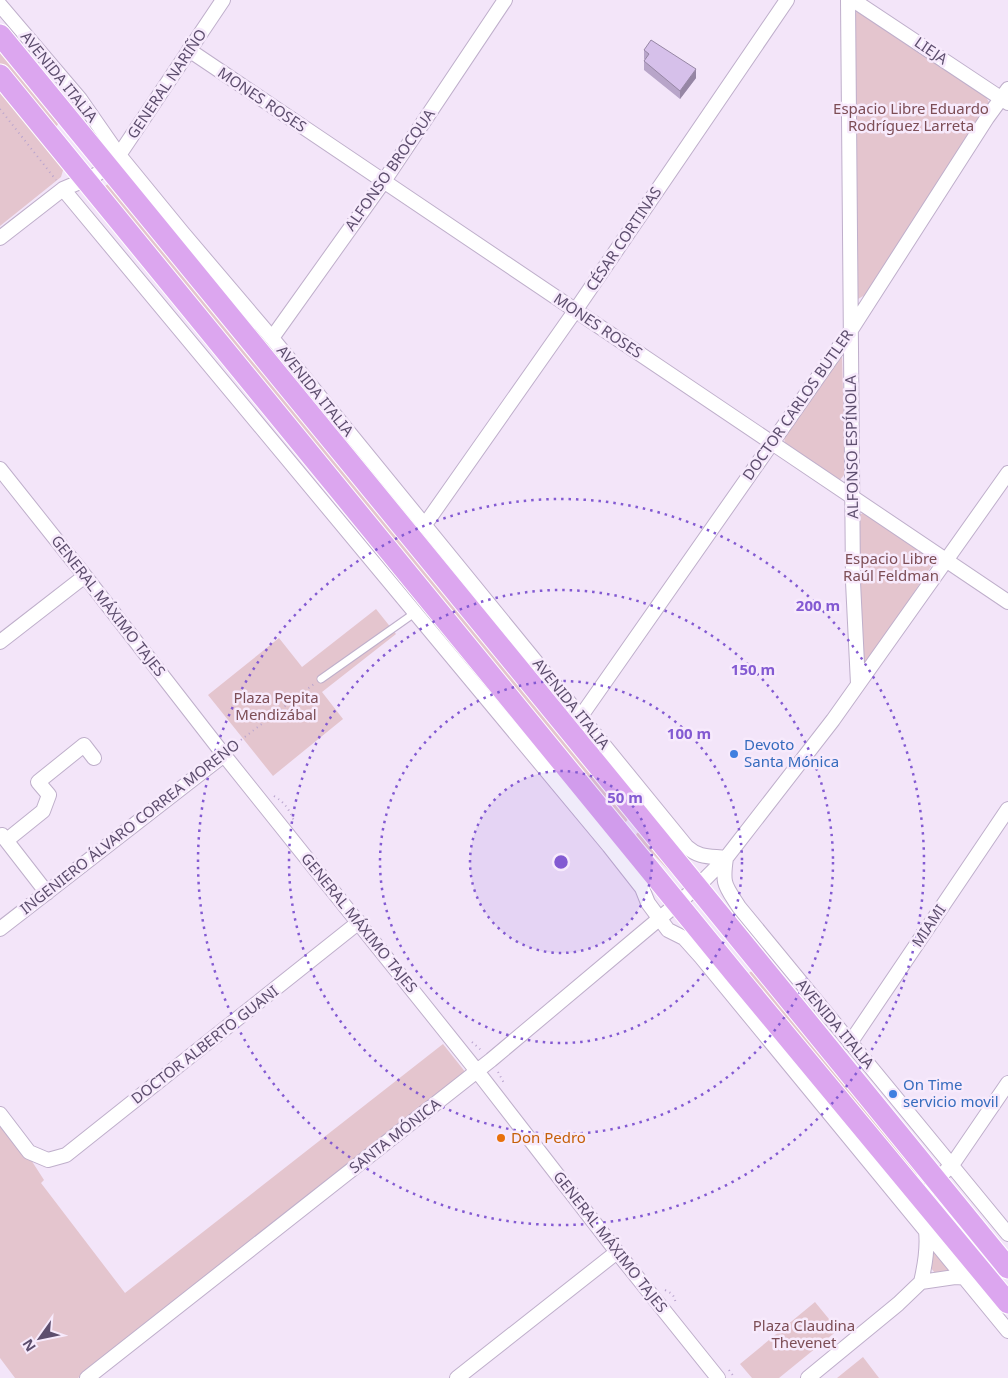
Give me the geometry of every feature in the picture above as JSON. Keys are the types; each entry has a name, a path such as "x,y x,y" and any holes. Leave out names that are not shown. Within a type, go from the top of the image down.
{"main road":[{"name":"AVENIDA ITALIA","path":"0,35 80,132 114,160 265,356 647,811 683,870 1008,1268"},
{"path":"0,75 86,180 423,606 572,788 616,840 679,903 1008,1303"},
{"path":"616,840 628,834 676,880 689,886 697,887"},
{"path":"679,903 690,904 696,908 754,958"}],"street":[{"name":"GENERAL NARIÑO","path":"114,160 222,0"},
{"name":"ALFONSO BROCQUA","path":"272,338 384,181 505,0"},
{"name":"CÉSAR CORTINAS","path":"424,526 575,311 787,0"},
{"name":"ALFONSO ESPÍNOLA","path":"848,0 853,582 858,684"},
{"name":"LIEJA","path":"853,0 1006,97"},
{"name":"AVENIDA ITALIA","path":"0,5 80,99 114,160 272,338 581,716 624,783"},
{"name":"MONES ROSES","path":"188,50 1008,602"},
{"name":"DOCTOR CARLOS BUTLER","path":"581,716 851,330 987,118 1006,97"},
{"name":"AVENIDA ITALIA","path":"60,148 80,132"},
{"path":"0,238 63,189 86,180 114,160"},
{"path":"63,189 423,606"},
{"name":"GENERAL MÁXIMO TAJES","path":"0,469 718,1378"},
{"name":"SANTA MÓNICA","path":"87,1378 477,1071 697,887 726,858 827,727 1008,474"},
{"path":"0,642 86,576"},
{"path":"47,893 3,838 43,811 49,795 38,782 84,745 94,758"},
{"name":"INGENIERO ÁLVARO CORREA MORENO","path":"0,929 224,755"},
{"name":"MIAMI","path":"850,1043 1008,808"},
{"name":"AVENIDA ITALIA","path":"647,811 693,852 701,856 726,858 723,878 739,908 1008,1234"},
{"path":"647,811 616,840 648,903 668,930 684,938 700,957 1008,1331"},
{"name":"DOCTOR ALBERTO GUANI","path":"0,1114 29,1152 48,1160 66,1155 359,922"},
{"path":"736,974 754,958"},
{"path":"808,1378 898,1304 921,1282 927,1240 923,1199 936,1180 952,1165 1008,1083"},
{"path":"457,1378 617,1252"},
{"path":"921,1282 964,1277 991,1282"}],"lane":[{"path":"321,679 423,606"}],"path":[{"path":"0,109 63,189"},
{"name":"INGENIERO ÁLVARO CORREA MORENO","path":"224,755 321,679"}],"green space":[{"name":"Espacio Libre Eduardo Rodríguez Larreta","path":"857,12 986,97 990,104 865,295 858,299 855,297 854,13"},
{"path":"0,48 59,123 55,128 0,65"},
{"path":"0,86 64,167 61,177 0,226"},
{"path":"108,184 113,185 629,818 625,823 105,186"},
{"path":"842,353 845,467 844,475 839,481 785,445 784,437"},
{"name":"Espacio Libre Raúl Feldman","path":"863,513 868,514 928,554 932,565 869,661 863,666 857,516"},
{"name":"Plaza Pepita Mendizábal","path":"376,609 396,634 322,692 343,719 273,776 208,695 279,638 302,667"},
{"path":"640,832 677,878 677,879 635,837"},
{"path":"753,971 918,1172 915,1177 747,976"},
{"path":"443,1044 466,1073 78,1378 15,1378 0,1358 0,1119 26,1152 44,1180 41,1183 125,1293"},
{"path":"932,1234 969,1275 935,1273 930,1267"},
{"name":"Plaza Claudina Thevenet","path":"815,1302 838,1330 779,1378 752,1378 740,1364"},
{"path":"863,1357 879,1378 837,1378"}],"building":[{"path":"651,40 696,69 680,91 644,61 649,54 644,50"}],"place":[{"name":"Devoto Santa Mónica","path":"734,754"},
{"name":"On Time servicio movil","path":"893,1094"},
{"name":"Don Pedro","path":"501,1138"}]}
